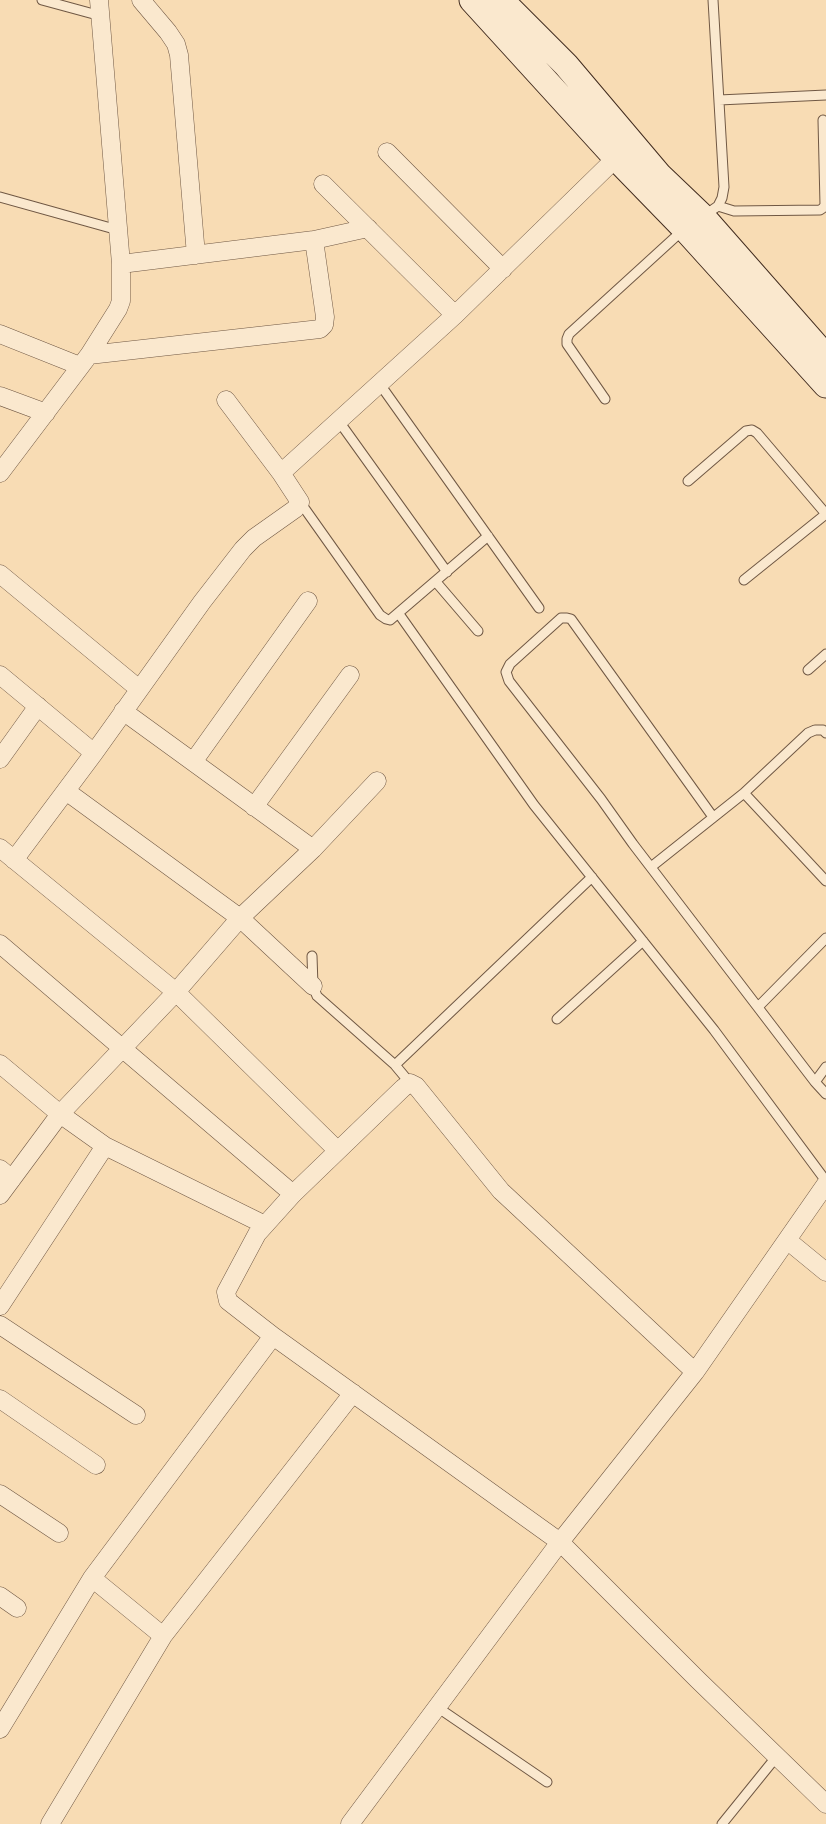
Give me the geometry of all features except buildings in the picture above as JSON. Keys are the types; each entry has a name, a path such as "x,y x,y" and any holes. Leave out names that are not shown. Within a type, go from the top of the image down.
{"street":[{"path":"140,0 168,32 176,44 179,55 196,255"},
{"path":"472,0 616,158 650,179 702,217 813,351 826,385"},
{"path":"501,0 566,65 650,179"},
{"path":"1,469 85,360 118,309 122,290 121,264 100,8"},
{"path":"387,152 503,269"},
{"path":"281,472 455,315 616,158"},
{"path":"323,184 455,315"},
{"path":"121,264 314,240 368,228"},
{"path":"0,334 85,360 320,329 324,325 326,317 314,240"},
{"path":"0,396 46,413"},
{"path":"14,860 94,753 202,602 243,550 254,538 295,509 300,502 281,472 226,400"},
{"path":"0,574 139,689"},
{"path":"193,762 308,601"},
{"path":"0,675 94,753"},
{"path":"254,807 350,675"},
{"path":"0,759 38,706"},
{"path":"123,711 313,850"},
{"path":"0,1195 6,1174 60,1114 176,992 240,918 313,850 377,781"},
{"path":"66,791 240,918 312,986"},
{"path":"0,848 176,992 337,1150"},
{"path":"0,944 292,1194"},
{"path":"0,1064 60,1114 105,1146 265,1226"},
{"path":"695,1372 501,1192 416,1086 410,1083 292,1194 257,1234 228,1286 226,1297 228,1301 273,1336 560,1542 826,1804"},
{"path":"0,1306 105,1146"},
{"path":"350,1824 560,1542 695,1372 826,1182"},
{"path":"787,1240 826,1272"},
{"path":"0,1325 136,1414"},
{"path":"0,1729 92,1578 273,1336"},
{"path":"50,1824 163,1636 353,1393"},
{"path":"0,1399 96,1465"},
{"path":"0,1494 59,1533"},
{"path":"92,1578 163,1636"},
{"path":"0,1596 17,1608"}],"lane":[{"path":"42,0 100,8"},
{"path":"605,399 567,344 567,339 570,334 702,217 724,187 713,0"},
{"path":"719,100 826,95"},
{"path":"702,217 734,211 820,210 823,208 825,205 823,120"},
{"path":"0,197 118,230"},
{"path":"379,383 539,608"},
{"path":"337,420 447,572"},
{"path":"688,481 746,431 752,430 757,433 826,514 744,580"},
{"path":"300,502 380,615 390,620 488,536"},
{"path":"436,582 478,631"},
{"path":"399,614 534,805 714,1030 826,1182"},
{"path":"713,818 570,620 561,618 507,668 507,677 826,1094"},
{"path":"808,670 826,654"},
{"path":"651,867 744,793 808,733 823,730 826,733"},
{"path":"744,793 826,881"},
{"path":"395,1066 592,877"},
{"path":"758,1007 826,938"},
{"path":"557,1019 643,941"},
{"path":"312,956 312,986 317,996 395,1066 410,1083"},
{"path":"816,1082 826,1068"},
{"path":"437,1707 547,1782"},
{"path":"722,1824 777,1756"}]}
